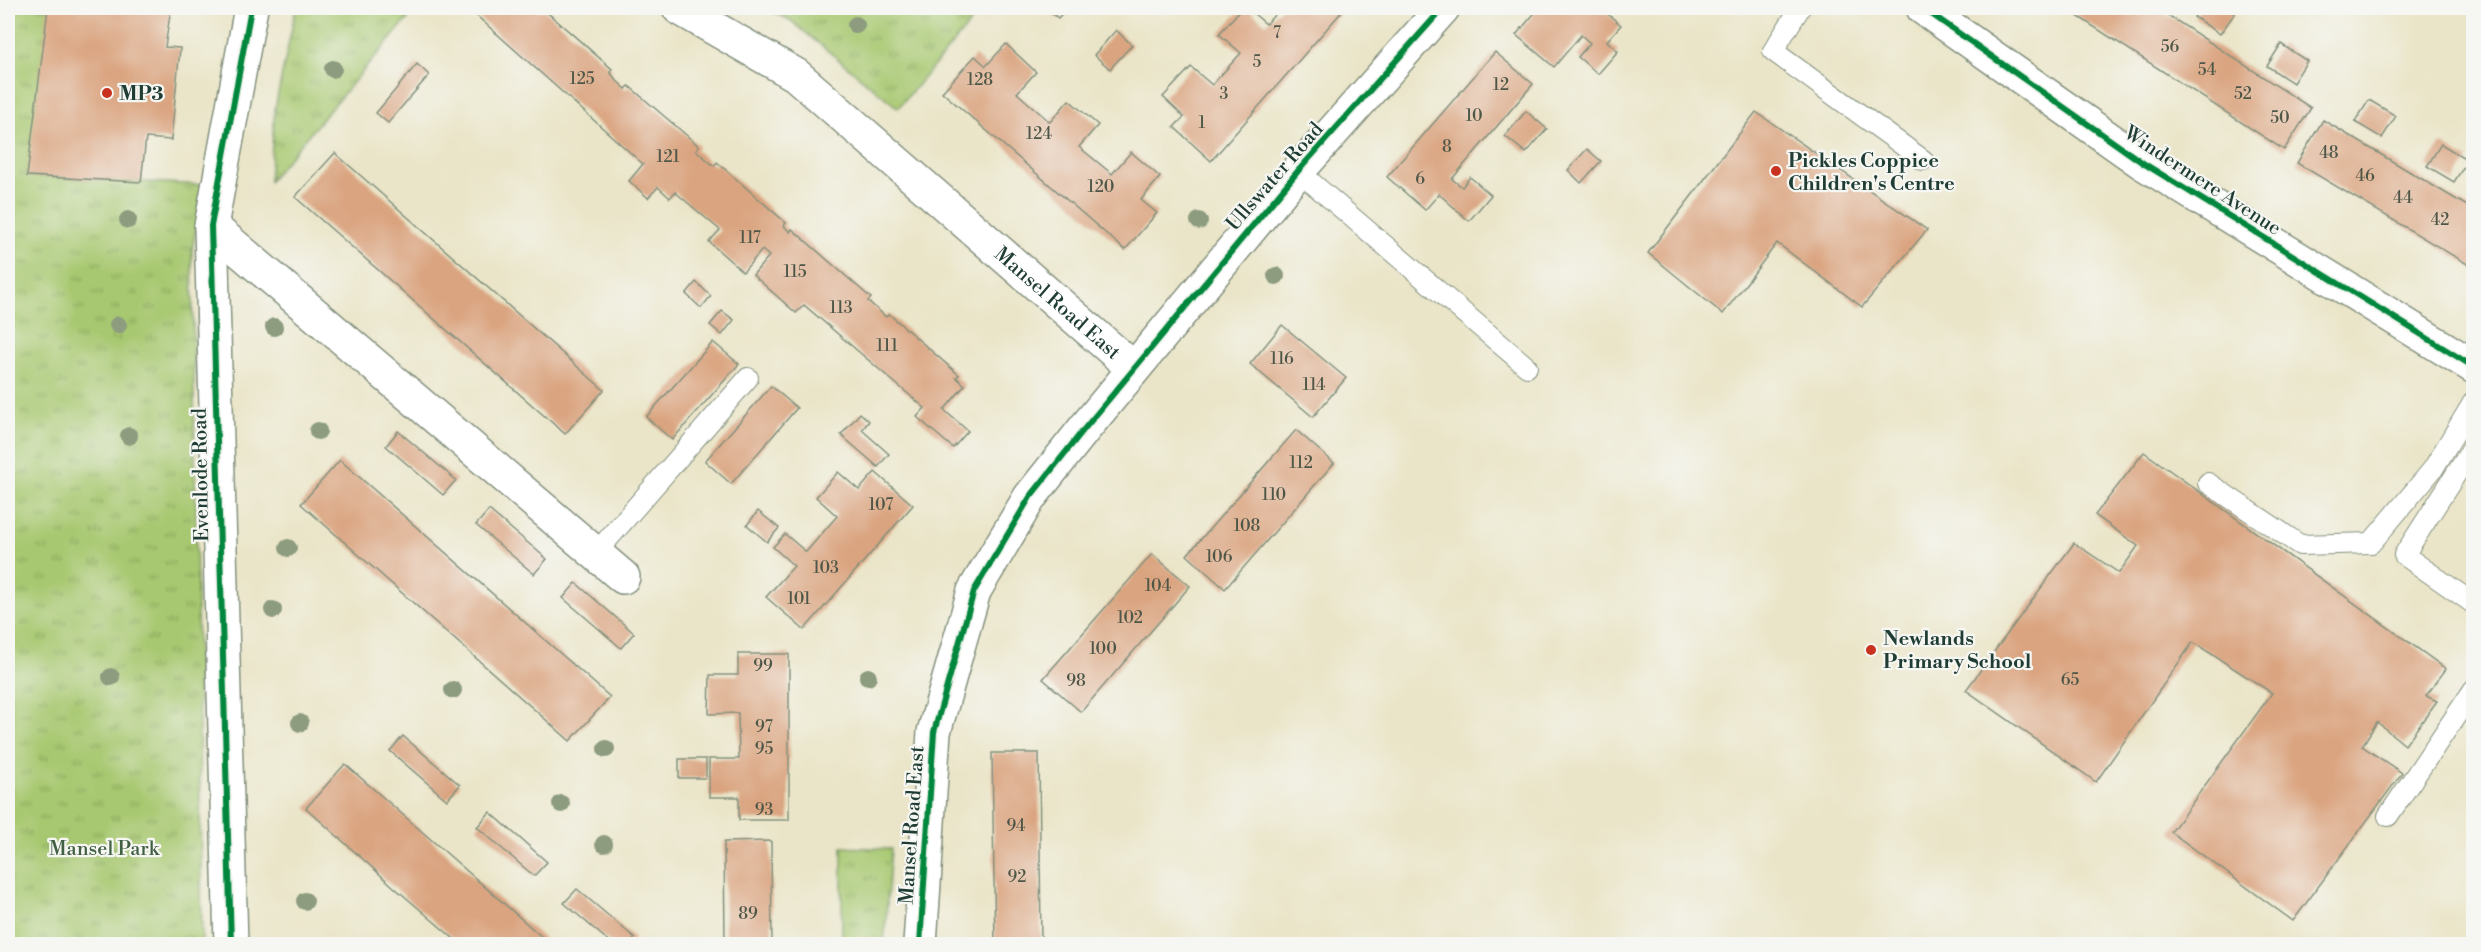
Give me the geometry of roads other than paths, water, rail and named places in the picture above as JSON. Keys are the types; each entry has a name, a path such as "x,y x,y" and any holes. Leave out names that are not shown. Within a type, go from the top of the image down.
{"street":[{"name":"Evenlode Road","path":"231,945 211,226 251,8"},
{"name":"Mansel Road East","path":"679,8 796,75 1133,368 1030,497 974,591 934,732 920,945"},
{"name":"Ullswater Road","path":"1133,368 1298,171 1443,8"},
{"name":"Windermere Avenue","path":"1923,8 2143,163 2474,367"},
{"path":"211,226 622,577"}],"lane":[{"path":"1800,8 1773,51 1923,160"},
{"path":"1298,171 1527,368"},
{"path":"595,554 748,378"},
{"path":"2208,483 2300,545 2371,543 2433,469 2474,401"},
{"path":"2474,446 2404,555 2474,604"},
{"path":"2388,816 2474,689"}],"place":[{"name":"MP3","path":"107,93"},
{"name":"Pickles Coppice Children's Centre","path":"1776,171"},
{"name":"Newlands Primary School","path":"1871,650"}],"park label":[{"name":"Mansel Park","path":"104,848"}]}
